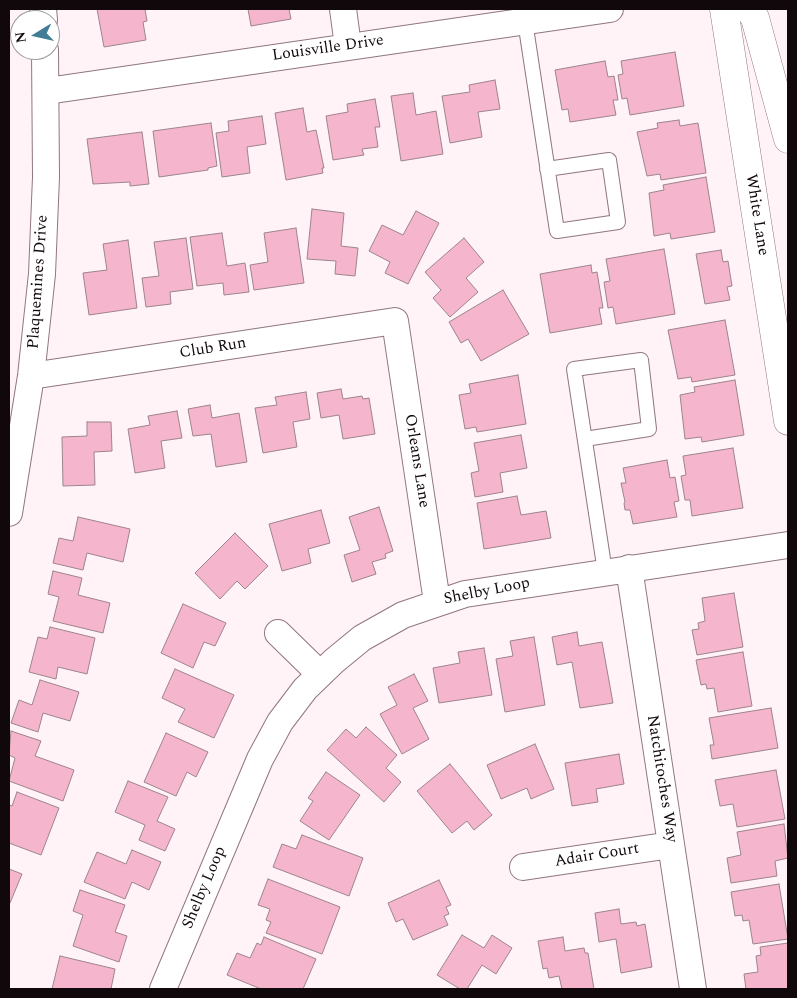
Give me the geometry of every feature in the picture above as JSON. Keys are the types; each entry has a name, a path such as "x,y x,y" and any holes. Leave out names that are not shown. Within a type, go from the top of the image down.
{"main road":[{"name":"White Lane","path":"724,9 785,386 788,421"},
{"path":"749,9 755,18 788,139"},
{"path":"772,9 788,115"}],"street":[{"path":"343,9 348,46"},
{"name":"Louisville Drive","path":"46,91 348,46 497,16 524,21 610,9"},
{"name":"Plaquemines Drive","path":"9,513 31,376 42,274 46,178 45,60"},
{"name":"Club Run","path":"31,376 395,321"},
{"name":"Orleans Lane","path":"395,321 438,602"},
{"name":"Shelby Loop","path":"163,989 260,759 280,722 305,689 362,638 403,615 465,594 788,545"},
{"name":"Natchitoches Way","path":"617,570 671,845 693,989"},
{"path":"278,633 320,674"},
{"name":"Adair Court","path":"523,867 671,845"}],"lane":[{"path":"524,21 547,169 557,231 618,222 609,160 547,169"},
{"path":"585,439 650,429 641,360 574,369 585,439 617,570"}],"building":[{"path":"97,9 145,9 147,21 143,22 146,40 104,47"},
{"path":"248,9 289,9 291,19 251,26"},
{"path":"675,52 684,106 630,115 627,98 622,99 618,75 623,74 621,61"},
{"path":"605,61 608,77 614,76 618,100 613,100 616,115 570,122 568,109 562,110 555,70"},
{"path":"495,80 500,109 478,112 482,137 450,143 442,96 470,92 469,85"},
{"path":"413,93 416,115 436,111 443,154 401,161 391,96"},
{"path":"375,99 380,127 375,127 378,147 362,149 364,155 333,160 326,116 348,112 347,104"},
{"path":"303,108 307,132 316,130 324,168 322,168 323,173 286,180 275,113"},
{"path":"262,116 266,144 247,147 250,173 222,177 216,133 229,131 228,121"},
{"path":"679,120 680,126 698,123 706,173 661,180 660,174 647,176 637,132 658,128 657,123"},
{"path":"211,123 217,166 208,168 208,170 159,177 153,131"},
{"path":"142,132 149,184 130,186 130,182 93,184 87,139"},
{"path":"706,177 715,232 671,239 670,233 654,236 649,193 664,190 663,185"},
{"path":"312,209 344,213 341,246 358,248 355,276 335,274 336,261 307,259"},
{"path":"416,211 439,223 408,284 385,273 390,262 369,251 382,225 403,235"},
{"path":"296,228 304,283 254,290 250,265 268,262 264,233"},
{"path":"222,233 227,266 245,263 249,292 224,295 223,283 197,286 190,237"},
{"path":"186,238 193,289 170,292 171,304 146,307 142,278 159,276 154,242"},
{"path":"464,238 484,262 466,278 478,292 450,317 433,298 441,290 425,272"},
{"path":"128,240 137,308 89,315 83,273 107,270 103,244"},
{"path":"664,249 675,314 616,324 613,307 608,308 604,282 610,281 606,259"},
{"path":"721,250 723,262 728,261 732,286 727,287 730,300 705,304 696,254"},
{"path":"591,265 592,273 597,272 603,308 599,308 602,324 550,333 540,274"},
{"path":"503,290 529,334 481,361 468,339 461,343 449,322"},
{"path":"725,320 735,375 692,382 691,377 678,379 668,330"},
{"path":"518,375 526,424 477,432 476,427 465,429 459,395 471,393 469,384"},
{"path":"735,380 744,435 702,442 701,437 685,439 680,395 695,392 694,387"},
{"path":"341,389 343,399 362,396 363,399 369,398 375,434 343,439 339,415 321,418 317,393"},
{"path":"306,392 310,419 293,422 297,447 263,453 255,408 277,405 275,397"},
{"path":"210,405 212,418 239,413 247,462 216,467 211,434 193,436 188,409"},
{"path":"177,411 182,438 161,441 165,468 135,473 128,429 150,425 148,416"},
{"path":"87,422 111,422 112,451 94,452 95,485 63,486 62,437 87,436"},
{"path":"521,435 527,468 500,473 503,492 475,497 471,473 479,471 474,443"},
{"path":"733,448 743,508 692,516 690,500 685,500 681,476 686,475 683,456"},
{"path":"667,460 670,478 675,477 679,501 674,502 677,517 633,524 630,510 625,510 621,483 626,483 623,468"},
{"path":"517,496 521,515 546,511 551,538 484,549 477,503"},
{"path":"379,507 393,551 385,554 386,558 372,562 376,574 352,582 344,555 360,550 349,517"},
{"path":"321,510 330,543 308,549 311,563 282,571 269,524"},
{"path":"78,517 130,529 123,562 87,553 83,570 53,563 59,538 73,541"},
{"path":"235,533 268,566 245,589 237,581 220,599 195,573"},
{"path":"53,571 82,578 78,595 110,603 103,633 53,621 59,597 48,594"},
{"path":"734,593 743,647 697,655 692,630 699,629 698,623 705,621 702,598"},
{"path":"183,604 226,623 215,646 204,642 193,668 161,653"},
{"path":"50,627 95,638 87,674 58,667 56,679 29,672 38,637 47,639"},
{"path":"577,632 579,646 602,642 613,703 580,708 572,662 557,665 552,637"},
{"path":"534,637 545,705 505,712 496,659 513,656 510,641"},
{"path":"484,648 492,695 439,703 433,668 460,663 458,652"},
{"path":"743,652 752,706 718,712 714,688 707,689 706,684 701,685 696,660"},
{"path":"175,669 234,695 214,738 178,722 185,709 162,698"},
{"path":"414,674 428,701 413,708 429,739 402,754 380,714 397,705 388,687"},
{"path":"40,680 79,692 70,721 43,713 38,732 11,723 19,700 32,705"},
{"path":"771,708 778,748 712,759 710,745 714,745 709,718"},
{"path":"366,727 397,755 386,768 401,782 384,802 327,750 346,729 356,738"},
{"path":"11,731 41,741 35,756 74,770 63,801 9,781 15,758 9,755"},
{"path":"166,733 208,752 196,777 187,772 176,796 144,782"},
{"path":"535,744 554,789 531,799 527,788 501,799 487,765"},
{"path":"619,754 624,784 596,789 598,802 572,806 565,763"},
{"path":"450,764 492,815 474,830 467,821 452,833 417,791"},
{"path":"776,770 785,819 737,827 733,804 720,806 715,780"},
{"path":"326,772 360,795 329,840 300,821 313,801 308,798"},
{"path":"128,781 168,797 157,821 175,829 165,851 139,840 145,825 115,812"},
{"path":"17,792 59,808 41,855 9,843 9,805 12,806"},
{"path":"784,824 788,858 775,861 777,876 731,883 727,858 741,855 737,832"},
{"path":"302,835 363,858 349,896 273,867 282,844 296,849"},
{"path":"132,850 161,862 149,890 132,882 125,899 84,882 97,852 126,864"},
{"path":"9,869 22,874 10,903 9,903"},
{"path":"268,879 340,907 322,954 266,933 271,922 266,920 270,909 258,905"},
{"path":"439,880 451,905 446,907 449,914 444,916 448,925 413,940 403,919 396,922 388,903"},
{"path":"779,884 788,939 753,944 749,920 743,921 742,915 735,916 731,892"},
{"path":"80,890 125,905 115,932 127,936 119,962 73,946 83,915 73,911"},
{"path":"619,909 621,924 636,922 637,926 645,924 652,967 621,973 616,939 599,942 595,913"},
{"path":"462,935 484,948 492,935 512,948 496,974 482,965 467,989 460,989 437,975"},
{"path":"264,937 316,959 303,989 261,989 227,975 237,953 250,958 257,943 261,945"},
{"path":"563,937 565,951 584,948 585,953 588,953 594,989 562,989 559,976 549,978 547,968 543,969 538,941"},
{"path":"788,943 788,989 746,989 744,974 758,972 756,956 761,955 760,947"},
{"path":"60,956 115,969 111,989 52,989"}]}
